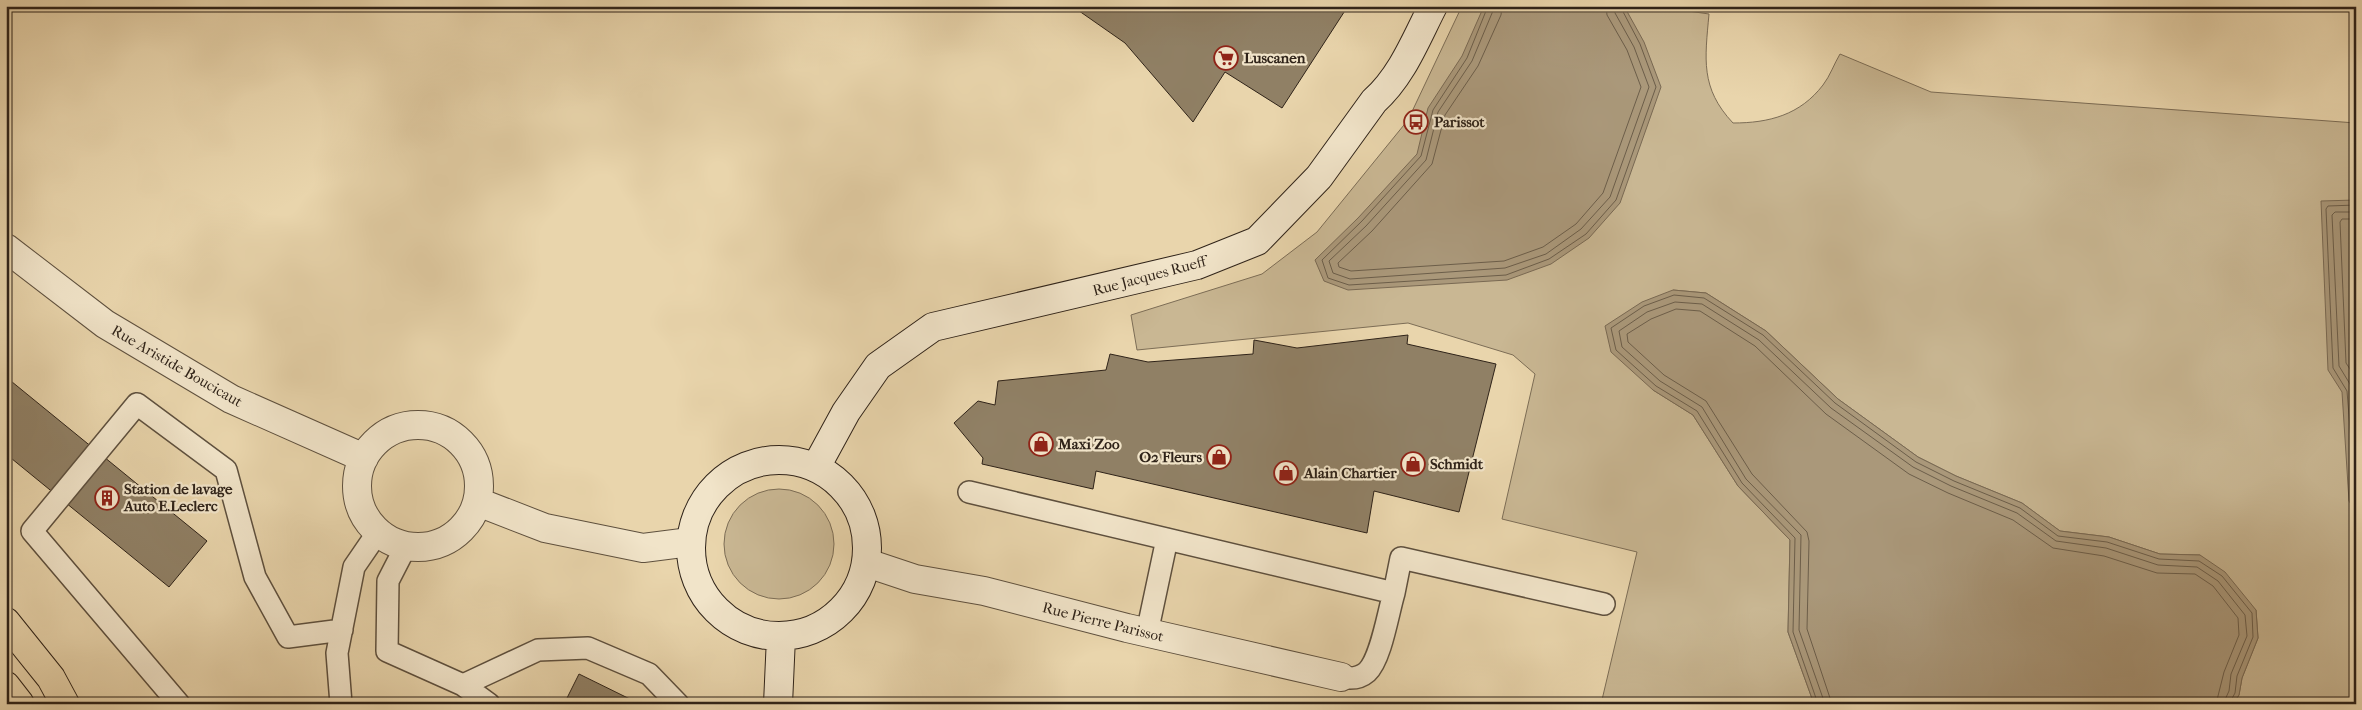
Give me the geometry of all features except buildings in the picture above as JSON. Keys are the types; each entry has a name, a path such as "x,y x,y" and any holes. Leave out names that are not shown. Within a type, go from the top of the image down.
{"main road":[{"path":"6,622 51,678 65,704"},
{"path":"6,686 20,704"}],"street":[{"name":"Rue Jacques Rueff","path":"816,467 846,412 878,366 933,328 1197,265 1257,241 1319,177 1374,101 1383,93 1400,70 1433,6"},
{"name":"Rue Aristide Boucicaut","path":"6,248 105,324 231,399 364,458"},
{"path":"426,425 444,430 458,439 473,460 479,485 478,502 470,519 458,533 442,542 424,547 406,546 391,541 378,532 365,516 358,498 358,478 364,458 375,443 390,432 407,426 426,425"},
{"path":"788,460 816,467 840,483 858,506 868,534 867,563 857,592 837,616 811,631 781,637 751,633 725,619 705,598 693,571 690,542 697,514 712,490 734,472 760,461 788,460"},
{"path":"478,502 545,528 643,548 690,542"},
{"name":"Rue Pierre Parissot","path":"867,563 915,579 984,592 1147,633 1341,677"},
{"path":"778,704 781,637"}],"lane":[{"path":"180,704 32,530 137,404 226,470 255,578 288,637 342,630"},
{"path":"969,492 1394,594"},
{"path":"341,704 337,653 354,567 378,532"},
{"path":"1147,633 1167,539"},
{"path":"406,546 388,580 387,650 463,684 489,704"},
{"path":"1341,677 1349,679 1367,672 1375,658 1394,594 1401,558 1604,604"},
{"path":"463,684 538,650 588,648 649,674 678,704"}],"shaded area":[{"path":"1462,6 1654,6 1709,14 1706,45 1707,72 1715,98 1733,123 1771,119 1804,104 1823,85 1840,54 1931,92 2356,123 2356,704 2233,704 2239,695 2242,678 2258,638 2256,610 2200,555 2160,554 2109,537 2060,531 2022,503 1956,476 1918,457 1838,399 1766,331 1706,293 1673,290 1653,390 1693,415 1738,486 1790,540 1788,632 1814,704 1601,704 1637,552 1502,519 1535,374 1513,355 1408,323 1137,350 1131,315 1262,274 1317,232 1408,120"},
{"path":"779,489 800,493 818,505 830,523 834,544 830,565 818,583 800,595 779,599 758,595 740,583 728,565 724,544 728,523 740,505 758,493"}],"water":[{"path":"1484,6 1624,6 1644,42 1661,87 1620,203 1589,238 1551,264 1507,280 1348,290 1324,281 1315,260 1358,218 1417,154 1428,108 1462,56"},
{"path":"2356,200 2356,513 2349,501 2342,392 2328,370 2321,201"},
{"path":"1673,290 1706,293 1766,331 1838,399 1918,457 1956,476 2022,503 2060,531 2109,537 2160,554 2200,555 2225,572 2256,610 2258,638 2242,678 2239,695 2233,704 1814,704 1788,632 1790,540 1738,486 1693,415 1653,390 1611,352 1605,326 1642,302"}],"place":[{"name":"Luscanen","path":"1226,58"},
{"name":"Parissot","path":"1416,122"},
{"name":"Maxi Zoo","path":"1041,444"},
{"name":"O2 Fleurs","path":"1219,457"},
{"name":"Schmidt","path":"1413,464"},
{"name":"Alain Chartier","path":"1286,473"},
{"name":"Station de lavage Auto E.Leclerc","path":"107,498"}]}
